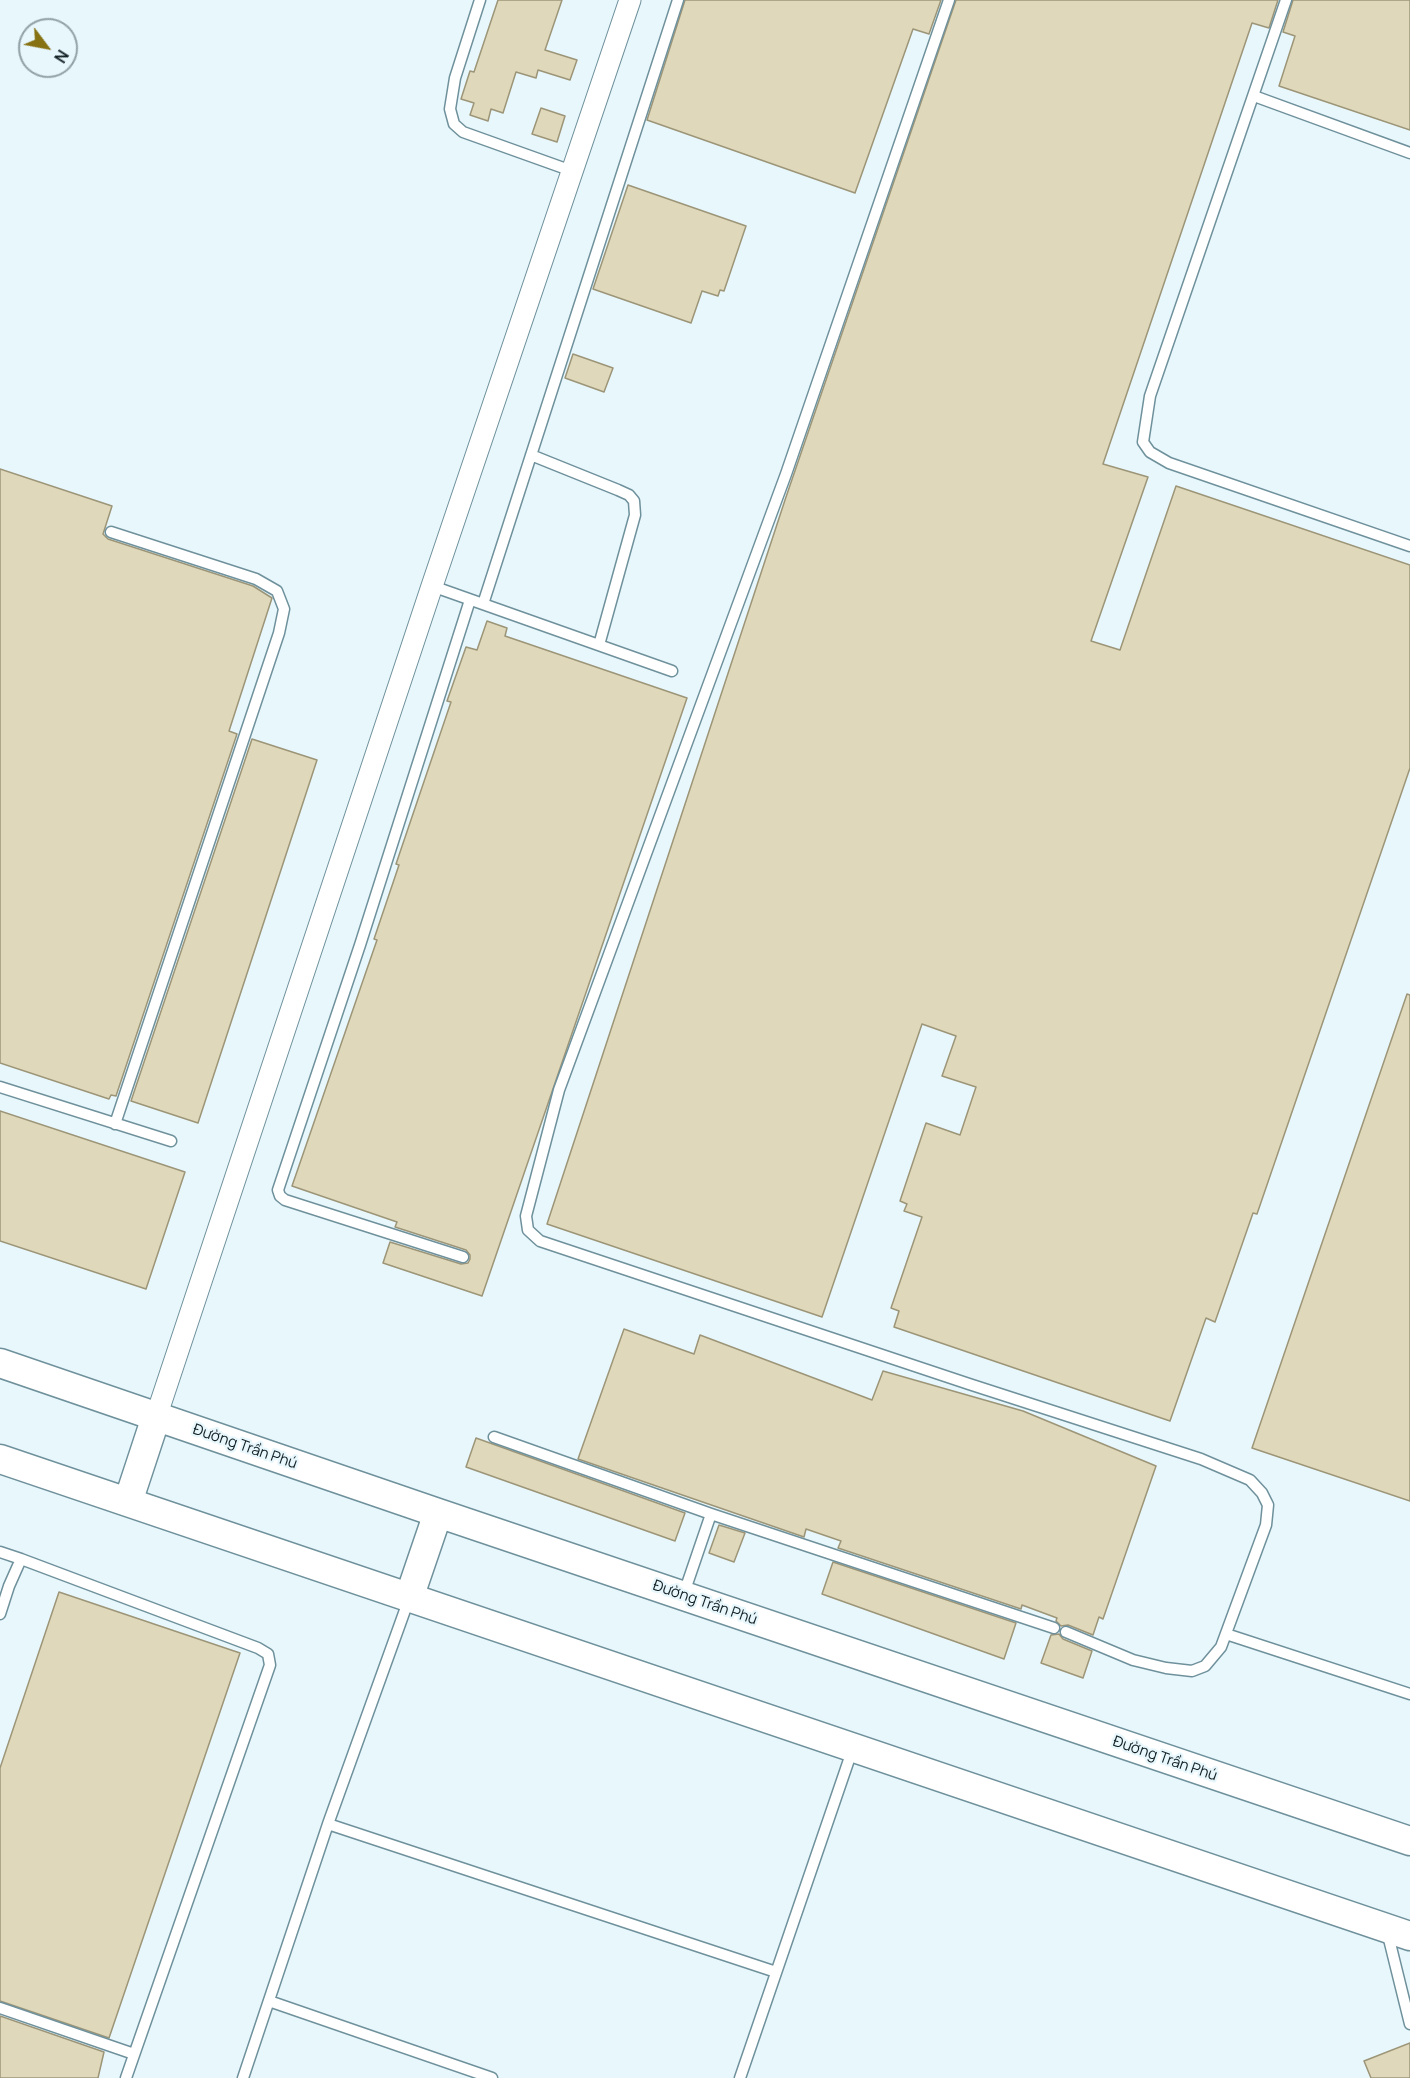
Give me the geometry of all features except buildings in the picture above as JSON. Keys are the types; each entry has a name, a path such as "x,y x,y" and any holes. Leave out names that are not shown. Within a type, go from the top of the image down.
{"main road":[{"name":"Đường Trần Phú","path":"0,1363 438,1514 1410,1841"},
{"path":"128,1502 156,1417"},
{"path":"0,1459 1398,1932"},
{"path":"409,1598 438,1514"}],"street":[{"path":"156,1417 432,586 630,0"}],"lane":[{"path":"480,0 455,78 450,109 454,124 463,132 572,171"},
{"path":"483,604 678,0"},
{"path":"949,0 786,474 559,1090 526,1216 528,1230 540,1241 1201,1459 1250,1480 1262,1493 1268,1505 1266,1524 1221,1647 1205,1665 1192,1671 1166,1668 1133,1660 1066,1632"},
{"path":"1286,0 1150,396 1143,442 1150,452 1169,463 1410,546"},
{"path":"1254,96 1410,153"},
{"path":"531,456 618,490 629,495 633,501 635,515 599,645"},
{"path":"111,532 256,579 277,591 284,609 279,633 115,1124"},
{"path":"432,586 672,670"},
{"path":"463,1257 285,1200 280,1196 278,1190 360,945 470,600"},
{"path":"0,1087 171,1141"},
{"path":"494,1437 711,1514 1054,1628"},
{"path":"683,1596 711,1514"},
{"path":"0,1552 258,1648 268,1654 270,1665 126,2078"},
{"path":"0,1614 21,1559"},
{"path":"243,2078 328,1824 409,1598"},
{"path":"1226,1634 1410,1694"},
{"path":"740,2078 853,1748"},
{"path":"328,1824 776,1972"},
{"path":"1398,1932 1410,2024"},
{"path":"269,2001 492,2078"},
{"path":"0,2008 134,2054"}]}
